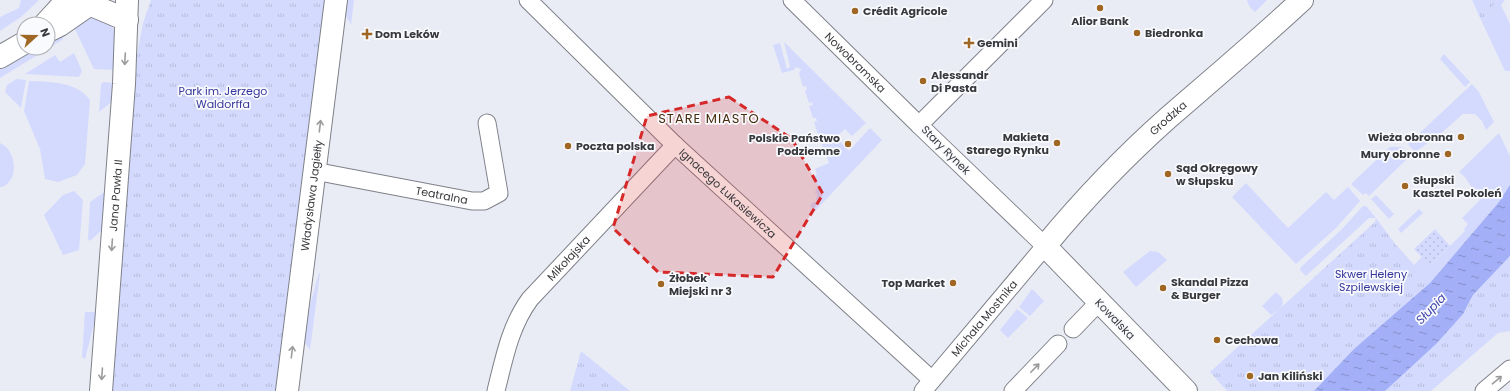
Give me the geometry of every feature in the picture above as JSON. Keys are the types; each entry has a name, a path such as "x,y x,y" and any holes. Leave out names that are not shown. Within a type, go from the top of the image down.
{"street":[{"path":"52,16 67,0"},
{"name":"Władysława Jagiełły","path":"287,391 336,0"},
{"name":"Ignacego Łukasiewicza","path":"529,0 675,145 928,385"},
{"name":"Nowobramska","path":"792,0 919,125"},
{"name":"Grodzka","path":"1045,246 1072,213 1142,142 1259,40 1302,0"},
{"name":"Stary Rynek","path":"1043,1 919,125 1045,246"},
{"path":"56,27 93,2 127,10"},
{"name":"Jana Pawła II","path":"101,391 127,10"},
{"path":"0,57 16,48"},
{"name":"Teatralna","path":"314,171 472,201 484,201 499,193 487,123"},
{"name":"Mikołajska","path":"496,391 510,339 521,311 534,294 675,145"},
{"name":"Kowalska","path":"1045,246 1186,391"},
{"name":"Michała Mostnika","path":"928,385 1045,246"},
{"path":"1073,328 1099,302"},
{"path":"1013,391 1058,344"},
{"path":"1484,391 1510,369"}],"highlighted area":[{"path":"729,97 792,139 823,194 773,277 658,272 613,228 647,116"}],"green space":[{"path":"21,0 39,0 22,16 16,16 16,20 0,31 0,17 19,8"},
{"name":"Park im. Jerzego Waldorffa","path":"151,0 325,0 278,391 110,391 134,71 143,23"},
{"path":"347,0 354,0 351,25 345,14"},
{"path":"1247,0 1267,0 1255,12 1249,6"},
{"path":"1472,0 1497,0 1482,22"},
{"path":"1497,0 1505,0 1501,5 1510,24 1510,71 1505,71 1482,22"},
{"path":"92,16 110,24 116,33 115,70 94,69 73,25"},
{"path":"64,35 62,40 56,44 56,38"},
{"path":"784,42 866,123 852,136 845,129 836,137 849,151 870,128 882,140 815,211 810,206 813,202 816,202 817,194 815,193 816,189 819,188 813,176 817,175 815,169 829,163 819,137 822,137 821,134 818,135 814,122 817,121 816,118 813,118 809,106 813,105 812,102 809,103 805,91 807,89 806,86 803,87 799,73 801,69 795,67 794,70 782,73 773,45 780,43 787,69 790,67"},
{"path":"74,53 82,71 79,77 25,74 53,56 56,56 60,62"},
{"path":"1444,54 1470,82 1465,87 1440,59"},
{"path":"22,56 36,56 0,78 0,68"},
{"path":"17,79 26,80 21,108 5,92 7,85"},
{"path":"29,81 54,82 70,86 78,89 90,100 85,164 77,175 58,182 45,179 40,149 24,111"},
{"path":"104,82 114,83 113,101 99,112 101,84"},
{"path":"1472,84 1479,92 1494,122 1486,130 1482,121 1475,114 1463,114 1439,135 1415,152 1408,144"},
{"path":"1499,133 1510,156 1510,185 1499,202 1430,283 1354,349 1314,391 1278,391 1396,245 1414,265 1422,257 1430,266 1465,231 1464,229 1468,224 1462,218 1480,200 1465,177 1459,172"},
{"path":"0,143 10,151 14,165 12,178 2,187 0,187"},
{"path":"1390,147 1402,147 1410,156 1369,196 1366,193 1363,195 1351,184"},
{"path":"1246,183 1288,228 1326,192 1334,200 1348,187 1360,201 1336,228 1296,264 1232,197"},
{"path":"74,191 83,200 79,250 63,255 44,215 63,195"},
{"path":"106,191 103,229 90,241 88,239 90,202"},
{"path":"1376,195 1394,214 1389,219 1371,199"},
{"path":"1363,206 1366,206 1376,218 1369,218 1306,276 1300,270 1301,267 1341,230"},
{"path":"1419,209 1423,213 1401,233 1398,229"},
{"name":"Skwer Heleny Szpilewskiej","path":"1376,218 1396,245 1430,283 1354,349 1314,391 1227,391 1210,372 1375,222"},
{"path":"1435,229 1450,246 1430,266 1414,249"},
{"path":"1150,251 1158,252 1167,260 1136,287 1123,272"},
{"path":"1510,256 1510,331 1498,333 1431,391 1385,391 1468,306 1473,295"},
{"path":"319,273 310,350 303,340 304,327"},
{"path":"1032,289 1044,301 1030,316 1019,307"},
{"path":"1276,292 1282,298 1283,303 1281,308 1271,315 1262,306"},
{"path":"1017,309 1028,318 1008,338 1000,330"},
{"path":"85,312 97,312 85,359 82,357"},
{"path":"581,351 630,391 570,391"}],"water":[{"name":"Słupia","path":"1510,185 1510,256 1473,295 1463,314 1436,344 1385,391 1314,391 1354,349 1430,283 1499,202"}],"place":[{"name":"Alior Bank","path":"1100,8"},
{"name":"Crédit Agricole","path":"855,11"},
{"name":"Biedronka","path":"1137,33"},
{"name":"Dom Leków","path":"367,34"},
{"name":"Gemini","path":"969,43"},
{"name":"Alessandr Di Pasta","path":"923,81"},
{"name":"Wieża obronna","path":"1461,137"},
{"name":"Makieta Starego Rynku","path":"1057,143"},
{"name":"Polskie Państwo Podziemne","path":"848,144"},
{"name":"Poczta polska","path":"568,146"},
{"name":"Mury obronne","path":"1448,154"},
{"name":"Sąd Okręgowy w Słupsku","path":"1168,174"},
{"name":"Słupski Kasztel Pokoleń","path":"1405,186"},
{"name":"Top Market","path":"953,283"},
{"name":"Żłobek Miejski nr 3","path":"661,284"},
{"name":"Skandal Pizza & Burger","path":"1163,288"},
{"name":"Cechowa","path":"1217,340"},
{"name":"Jan Kiliński","path":"1250,376"}],"district":[{"name":"STARE MIASTO","path":"709,118"}]}
